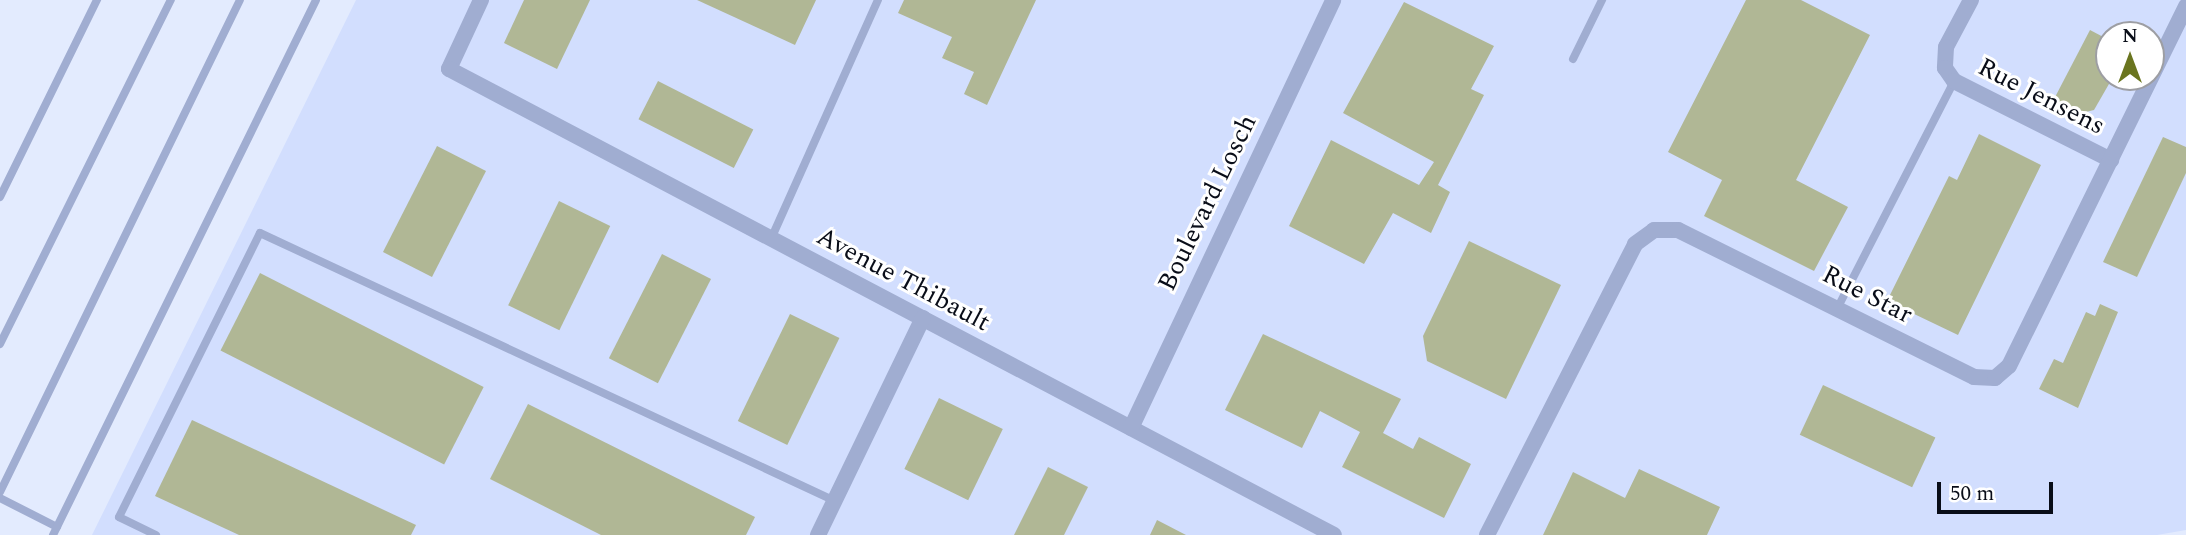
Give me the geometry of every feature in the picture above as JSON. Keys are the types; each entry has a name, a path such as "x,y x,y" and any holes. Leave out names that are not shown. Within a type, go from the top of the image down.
{"street":[{"name":"Avenue Thibault","path":"481,0 449,69 1334,535"},
{"name":"Boulevard Losch","path":"1131,428 1333,0"},
{"name":"Rue Jensens","path":"1971,0 1946,47 1945,68 1954,81 2111,160"},
{"name":"Rue Star","path":"1487,535 1635,244 1654,230 1678,230 1838,307 1974,377 1994,378 2009,366 2186,6"},
{"path":"818,535 923,318"}],"lane":[{"path":"0,197 97,0"},
{"path":"0,344 171,0"},
{"path":"0,492 240,0"},
{"path":"0,498 55,531 316,0"},
{"path":"771,239 878,0"},
{"path":"1573,59 1602,0"},
{"path":"1838,307 1954,81"},
{"path":"156,535 119,517 260,233 835,501"}],"shaded area":[{"path":"356,0 2186,0 2186,530 2157,535 92,535"}],"building":[{"path":"524,0 590,0 557,69 504,43"},
{"path":"697,0 816,0 795,45"},
{"path":"904,0 1036,0 987,105 964,94 974,72 942,58 952,37 898,13"},
{"path":"1746,0 1801,0 1870,35 1796,180 1848,207 1814,271 1704,216 1722,180 1668,152"},
{"path":"1404,2 1494,46 1471,89 1484,95 1438,185 1450,192 1431,233 1393,213 1364,264 1289,226 1331,140 1419,185 1434,162 1343,113"},
{"path":"2090,30 2095,33 2095,91 2105,91 2094,110 2078,114 2053,101"},
{"path":"658,81 753,130 734,168 638,119"},
{"path":"1979,134 2041,165 1958,335 1887,301 1949,176 1957,180"},
{"path":"2163,137 2186,147 2186,173 2137,277 2103,262"},
{"path":"437,146 486,171 432,277 383,252"},
{"path":"559,201 610,226 559,330 508,305"},
{"path":"1469,241 1561,285 1506,399 1427,361 1423,336"},
{"path":"662,254 711,279 658,383 609,358"},
{"path":"260,273 484,387 444,464 221,351"},
{"path":"2100,304 2118,312 2078,408 2039,389 2054,359 2063,363 2086,312 2095,316"},
{"path":"790,314 839,338 787,445 738,421"},
{"path":"1263,334 1401,399 1383,433 1413,449 1419,437 1471,464 1444,518 1342,467 1360,432 1320,411 1302,448 1225,410"},
{"path":"1823,385 1935,437 1912,487 1800,435"},
{"path":"939,398 1003,429 968,500 904,469"},
{"path":"528,404 755,517 746,535 601,535 490,479"},
{"path":"192,420 416,525 411,535 239,535 155,496"},
{"path":"1048,467 1088,487 1064,535 1014,535"},
{"path":"1639,469 1720,507 1707,535 1543,535 1573,472 1625,498"},
{"path":"1157,520 1186,535 1150,535"}]}
